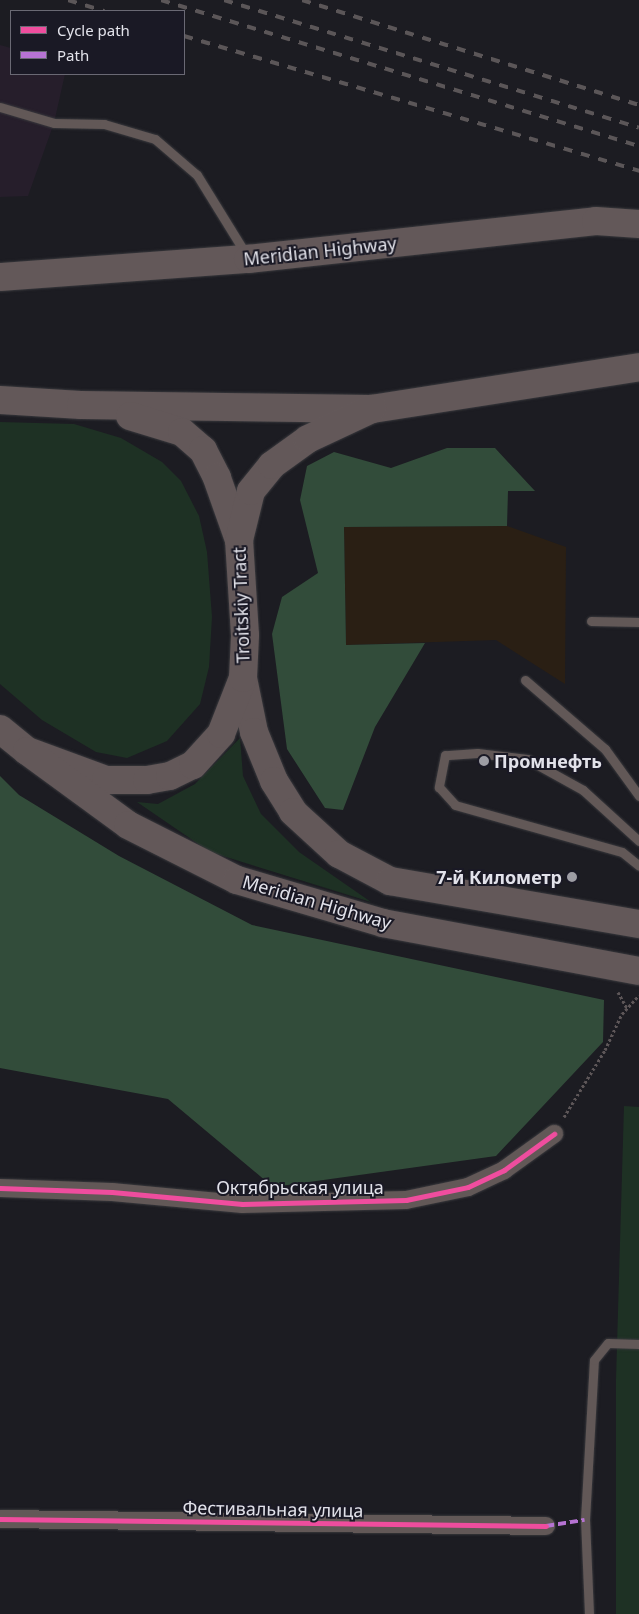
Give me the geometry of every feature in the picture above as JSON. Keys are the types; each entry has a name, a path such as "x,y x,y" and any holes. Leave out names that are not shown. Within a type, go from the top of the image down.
{"main road":[{"name":"Meridian Highway","path":"0,277 248,259 596,221 639,224"},
{"name":"Troitskiy Tract","path":"2,400 82,405 372,410 639,367"},
{"path":"82,405 155,421 182,432 203,450 217,478 239,540"},
{"name":"Troitskiy Tract","path":"0,729 27,751 106,780 147,780 170,776 192,765 221,734 243,678 245,635 239,540 251,491 272,465 308,439 372,410"},
{"path":"243,678 254,732 274,781 293,812 339,854 390,881 638,924"},
{"name":"Meridian Highway","path":"27,751 128,825 237,880 383,923 639,972"}],"street":[{"name":"Октябрьская улица","path":"0,1188 112,1192 242,1204 406,1200 468,1187 504,1170 554,1134"},
{"name":"Фестивальная улица","path":"0,1519 546,1526"}],"lane":[{"path":"0,108 54,123 104,124 155,139 197,175 248,259"},
{"path":"591,621 639,622"},
{"path":"525,680 604,749 639,796"},
{"path":"639,840 583,790 527,759 478,753 445,755 439,788 455,805 622,852 639,866"},
{"path":"589,1614 586,1520 594,1360 608,1343 639,1344"}],"path":[{"path":"554,1134 605,1050 622,1014 639,995"}],"shaded area":[{"path":"0,45 10,48 10,75 65,75 54,123 28,196 0,197"},
{"path":"507,526 566,547 565,684 496,640 346,645 344,527"}],"green space":[{"path":"0,422 74,424 121,438 162,462 181,481 199,516 207,552 212,617 209,667 200,704 167,741 127,758 96,752 42,720 0,684"},
{"path":"447,448 495,448 535,491 508,491 507,526 344,527 346,645 425,643 375,727 343,810 325,808 287,749 272,634 282,597 318,573 300,500 307,466 334,452 391,468"},
{"path":"240,738 243,776 261,814 299,852 371,902 210,852 137,802 158,804 195,784"},
{"path":"0,776 19,795 119,856 252,925 604,1000 603,1042 496,1156 273,1187 168,1099 0,1068"},
{"path":"624,1106 639,1107 639,1614 616,1614 616,1380"}],"railway":[{"path":"68,0 101,10"},
{"path":"161,0 639,146"},
{"path":"224,0 639,128"},
{"path":"302,0 639,105"},
{"path":"185,36 639,171"}],"marked path":[{"path":"546,1526 585,1520"}],"cycle path":[{"path":"0,1188 112,1192 242,1204 406,1200 468,1187 504,1170 554,1134"},
{"path":"0,1519 546,1526"}],"place":[{"name":"Промнефть","path":"484,761"},
{"name":"7-й Километр","path":"572,877"}]}
